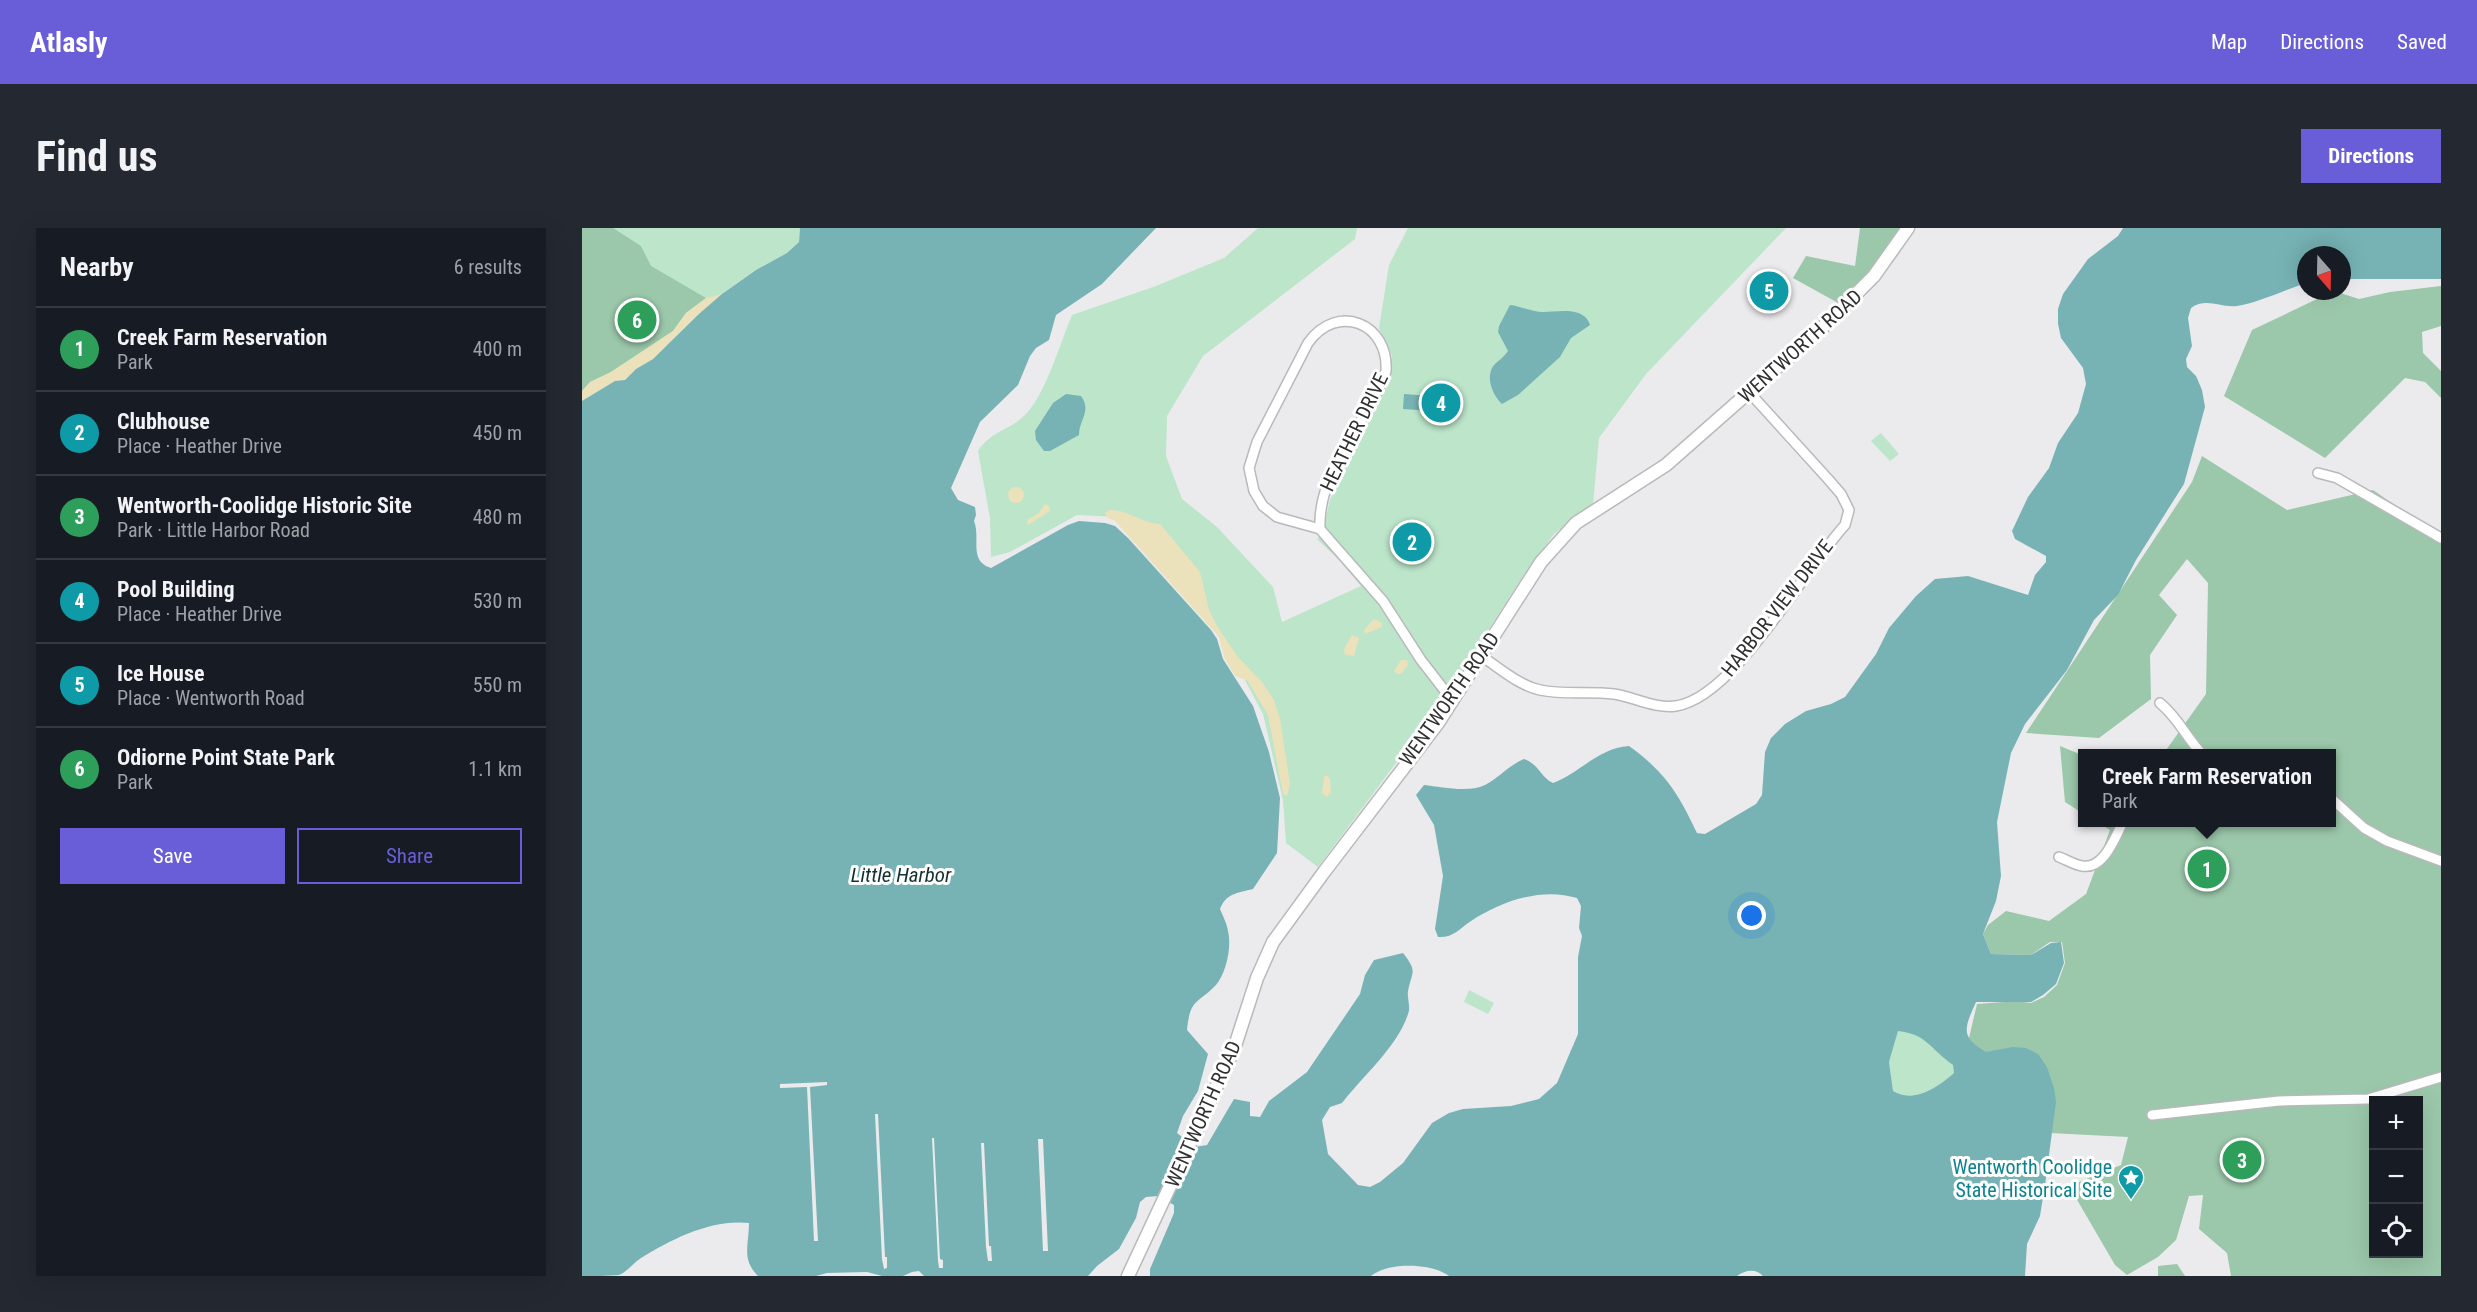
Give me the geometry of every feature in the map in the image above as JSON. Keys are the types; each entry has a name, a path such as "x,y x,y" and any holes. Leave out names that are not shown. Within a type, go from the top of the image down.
{"main road":[{"name":"WENTWORTH ROAD","path":"1128,1276 1234,1049 1257,978 1273,942 1452,700 1541,562 1576,523 1666,465 1862,290 1886,263 1908,228"}],"street":[{"name":"HEATHER DRIVE","path":"1336,321 1352,321 1367,327 1382,344 1387,361 1386,371 1328,482 1320,504 1320,530 1285,520 1263,506 1254,491 1250,463 1276,402 1314,335 1320,329 1336,321"},
{"name":"HARBOR VIEW DRIVE","path":"1481,656 1508,675 1538,689 1613,694 1667,707 1694,700 1735,667 1845,525 1849,510 1828,478 1749,392"},
{"path":"2318,473 2337,478 2441,538"},
{"path":"1320,530 1383,601 1421,660 1452,700"},
{"path":"2160,703 2181,723 2189,739 2198,749"},
{"path":"2336,803 2364,828 2387,842 2441,861"},
{"path":"2059,857 2084,867 2093,866 2108,852 2120,827"},
{"path":"2152,1115 2279,1101 2368,1099 2441,1077"}],"green space":[{"path":"582,228 800,228 799,242 787,253 756,270 722,294 675,339 582,401"},
{"path":"582,228 613,228 641,246 651,266 706,298 686,313 673,331 611,372 590,382 582,391"},
{"path":"1258,228 1357,228 1355,239 1203,356 1167,416 1166,456 1182,499 1217,527 1273,587 1282,622 1361,586 1317,539 1328,529 1324,525 1330,500 1387,383 1392,356 1379,328 1389,265 1408,228 1786,228 1646,374 1599,438 1593,504 1554,534 1523,576 1441,703 1318,867 1286,843 1283,800 1263,714 1215,624 1119,517 1077,515 1010,552 991,557 990,518 978,451 989,439 1025,415 1032,406 1046,382 1072,315 1156,286 1224,258"},
{"path":"1860,228 1901,228 1879,264 1840,304 1793,278 1806,256 1855,266"},
{"path":"2441,286 2441,326 2422,332 2423,353 2441,371 2441,398 2425,382 2405,378 2325,458 2224,396 2252,330 2315,300 2351,300 2351,296 2359,299 2390,292"},
{"path":"1881,433 1899,454 1890,461 1871,441"},
{"path":"2202,456 2287,510 2373,490 2441,537 2441,1276 2231,1276 2227,1253 2199,1229 2203,1195 2189,1196 2176,1240 2158,1257 2127,1275 2115,1265 2069,1186 2121,1165 2128,1137 2050,1133 1976,1054 1969,1038 1977,1004 2016,1001 2031,1003 2044,997 2057,985 2065,963 2062,942 2050,942 2031,955 1991,954 1983,934 1988,925 2006,911 2049,921 2086,894 2110,830 2105,827 2336,827 2336,749 2167,749 2206,694 2208,583 2187,559 2159,595 2177,615 2150,655 2151,699 2099,738 2026,733 2192,482"},
{"path":"2060,746 2078,753 2078,810 2065,802"},
{"path":"1469,990 1494,1003 1488,1014 1464,1002"},
{"path":"1898,1030 1916,1035 1928,1043 1953,1065 1954,1073 1941,1084 1917,1095 1901,1095 1893,1091 1889,1062"},
{"path":"2177,1264 2185,1276 2158,1276 2158,1266"}],"sand":[{"path":"722,294 653,359 636,369 625,380 615,381 582,401 582,391 590,382 611,372 673,331 686,313 706,298"},
{"path":"1016,487 1024,495 1016,503 1008,495"},
{"path":"1045,504 1049,506 1050,511 1028,525 1027,520 1039,513"},
{"path":"1109,510 1160,524 1200,572 1209,610 1217,626 1238,657 1262,682 1274,700 1280,719 1290,784 1287,796 1283,794 1268,715 1248,681 1235,676 1224,657 1219,637 1114,520 1107,518 1105,513"},
{"path":"1374,619 1382,623 1382,627 1365,634 1364,630"},
{"path":"1352,635 1359,638 1354,656 1345,655 1344,649"},
{"path":"1401,660 1407,660 1408,665 1401,674 1397,674 1394,671"},
{"path":"1324,776 1330,779 1331,792 1327,797 1322,793"}],"water":[{"name":"Little Harbor","path":"800,228 1156,228 1102,284 1056,315 1049,340 1036,348 1030,356 1018,385 980,422 951,488 958,500 975,507 977,555 984,565 991,568 1079,521 1115,526 1217,639 1223,659 1253,706 1269,752 1280,798 1277,853 1253,889 1229,897 1220,909 1229,937 1227,960 1220,980 1190,1012 1187,1030 1208,1054 1198,1091 1183,1116 1177,1133 1195,1147 1207,1145 1234,1099 1250,1102 1250,1116 1260,1117 1269,1101 1307,1072 1360,994 1365,975 1374,960 1403,953 1411,964 1413,972 1408,991 1409,1011 1403,1026 1379,1061 1342,1103 1330,1107 1322,1120 1328,1154 1358,1185 1370,1187 1380,1182 1403,1163 1432,1123 1449,1113 1463,1109 1511,1106 1539,1099 1557,1083 1578,1034 1578,957 1582,936 1579,928 1581,906 1577,898 1550,894 1522,898 1495,907 1452,934 1438,937 1435,929 1443,876 1434,825 1416,795 1424,785 1471,789 1485,785 1524,759 1533,764 1553,783 1608,751 1629,746 1661,774 1677,795 1697,833 1705,834 1756,804 1762,795 1765,752 1771,738 1785,724 1806,711 1831,704 1845,697 1876,654 1889,628 1916,596 1935,579 1968,576 2028,595 2035,575 2046,562 2046,556 2015,539 2012,531 2028,497 2049,468 2058,443 2078,413 2086,384 2083,368 2061,338 2058,309 2063,294 2088,259 2118,236 2123,228 2441,228 2441,279 2351,279 2351,246 2297,246 2297,286 2237,306 2202,303 2191,308 2188,318 2192,346 2186,359 2187,367 2196,376 2202,390 2205,407 2184,484 2136,560 2118,595 2094,620 2067,670 2025,724 2011,753 1997,822 2001,876 1996,901 1983,934 1991,954 2031,955 2051,943 2061,942 2064,963 2056,984 2043,995 2031,1002 1976,1002 1967,1025 1968,1036 1977,1047 1986,1052 2013,1047 2026,1048 2038,1054 2047,1067 2054,1088 2056,1102 2045,1185 2040,1216 2027,1244 2025,1276 1763,1276 1750,1271 1737,1276 1449,1276 1432,1269 1399,1266 1379,1271 1371,1276 1150,1276 1150,1269 1174,1213 1174,1205 1158,1196 1146,1197 1140,1202 1136,1218 1119,1249 1088,1276 924,1276 919,1271 903,1276 882,1276 867,1272 827,1273 816,1276 758,1276 749,1264 747,1245 749,1223 735,1223 720,1224 692,1232 641,1258 619,1275 582,1276 582,401 615,381 625,380 636,369 653,359 722,294 756,270 787,253 799,242","holes":["1898,1031 1916,1035 1953,1065 1954,1073 1941,1084 1925,1092 1917,1095 1901,1095 1893,1091 1889,1062"]},
{"path":"1510,305 1539,312 1570,311 1582,315 1590,325 1571,338 1560,357 1518,395 1502,404 1493,391 1490,374 1494,365 1508,351 1498,332"},
{"path":"1066,394 1081,396 1084,401 1085,411 1079,435 1050,451 1044,451 1036,440 1035,431 1053,403"},
{"path":"1404,394 1432,396 1431,411 1403,409"}],"pier":[{"path":"827,1082 827,1085 810,1087 818,1241 814,1241 807,1087 780,1088 780,1084"},
{"path":"875,1114 878,1114 885,1257 887,1257 887,1268 884,1269 882,1259"},
{"path":"932,1138 934,1138 940,1259 943,1260 943,1268 939,1268 938,1261"},
{"path":"1038,1139 1043,1139 1048,1251 1043,1251"},
{"path":"981,1143 984,1143 989,1246 991,1246 992,1261 988,1261 986,1247"}],"place":[{"name":"Ice House","path":"1769,291"},
{"name":"Odiorne Point State Park","path":"637,320"},
{"name":"Pool Building","path":"1441,403"},
{"name":"Clubhouse","path":"1412,542"},
{"name":"Creek Farm Reservation","path":"2207,869"},
{"name":"Wentworth-Coolidge Historic Site","path":"2242,1160"},
{"name":"Wentworth Coolidge State Historical Site","path":"2131,1201"}]}
